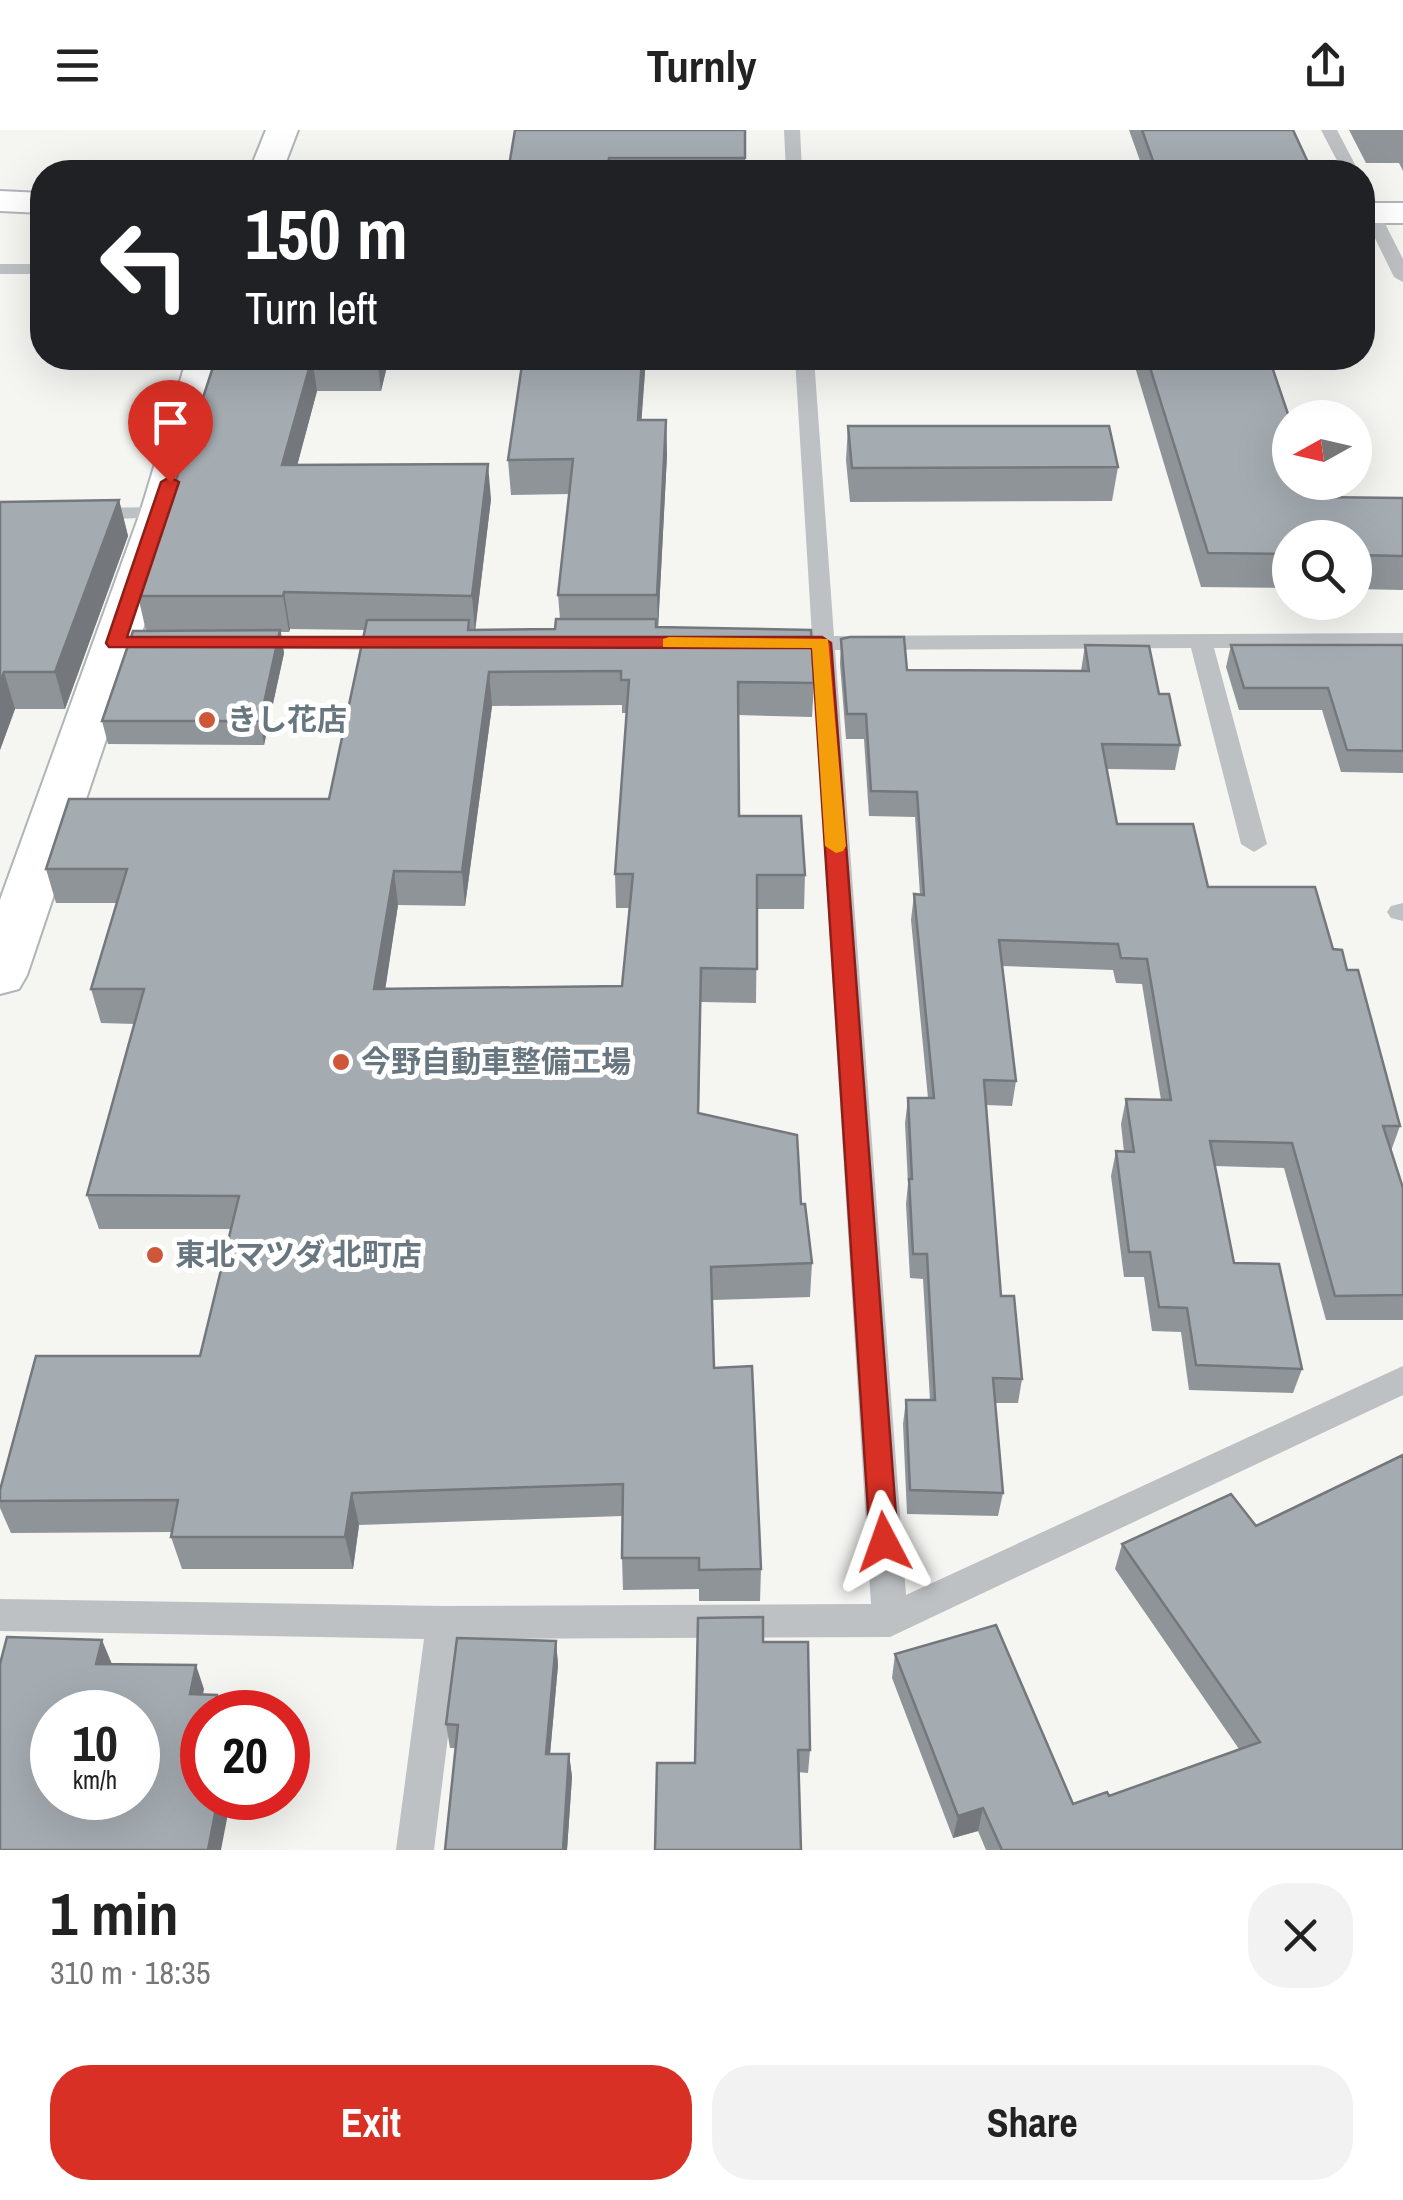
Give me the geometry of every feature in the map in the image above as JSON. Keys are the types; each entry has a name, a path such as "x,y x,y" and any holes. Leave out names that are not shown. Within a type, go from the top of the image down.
{"street":[{"path":"271,160 282,130"},
{"path":"0,201 30,203"},
{"path":"0,976 125,643 203,370"}],"lane":[{"path":"792,130 793,160"},
{"path":"1329,130 1345,160"},
{"path":"1375,208 1403,276"},
{"path":"0,270 30,269"},
{"path":"805,370 890,1620"},
{"path":"72,514 161,513"},
{"path":"743,643 1403,640"},
{"path":"1201,641 1254,844"},
{"path":"214,643 429,643"},
{"path":"0,1614 444,1623 890,1620 1403,1380"},
{"path":"415,1850 444,1623"}],"building":[{"path":"515,130 745,130 745,158 510,160"},
{"path":"1142,130 1293,130 1307,160 1153,160"},
{"path":"212,370 309,370 282,465 488,464 472,596 284,592 283,596 138,596"},
{"path":"521,370 641,370 638,420 666,420 657,595 558,595 573,459 508,460"},
{"path":"1151,370 1273,370 1283,400 1272,400 1272,500 1403,498 1403,556 1372,555 1372,520 1272,520 1272,554 1208,553"},
{"path":"848,426 1109,426 1118,467 852,468"},
{"path":"119,500 55,672 4,672 0,682 0,502"},
{"path":"556,619 656,619 656,627 811,630 814,683 738,682 739,816 801,816 805,875 757,875 757,969 701,968 698,1113 797,1135 801,1204 805,1204 812,1263 711,1267 714,1368 752,1366 761,1569 699,1570 699,1558 622,1558 623,1484 352,1493 345,1537 171,1537 178,1500 0,1501 36,1356 200,1356 239,1196 87,1195 144,989 91,989 127,869 46,869 69,799 329,799 367,620 469,620 468,630 555,629","holes":["621,671 621,680 629,680 615,874 633,874 622,986 374,989 394,871 462,872 489,672"]},
{"path":"280,630 260,721 102,721 133,631"},
{"path":"904,637 907,670 1089,671 1085,645 1149,646 1159,694 1169,694 1180,745 1102,744 1117,824 1193,824 1208,887 1315,887 1333,949 1342,950 1347,970 1358,970 1400,1126 1383,1126 1403,1188 1403,1295 1335,1296 1292,1143 1210,1141 1234,1263 1279,1264 1302,1369 1196,1365 1187,1308 1159,1307 1150,1252 1129,1252 1116,1151 1134,1152 1126,1099 1171,1100 1147,959 1121,958 1118,944 999,940 1016,1081 984,1080 1001,1296 1014,1296 1022,1379 993,1378 1003,1493 910,1490 906,1400 935,1400 927,1254 913,1254 909,1179 908,1098 934,1098 914,894 924,895 917,792 871,791 866,714 847,714 841,639"},
{"path":"1231,645 1403,645 1403,751 1347,750 1328,688 1244,688"},
{"path":"1403,1455 1403,1850 1002,1850 983,1808 958,1816 895,1654 996,1625 1073,1804 1107,1792 1109,1796 1260,1742 1122,1544 1231,1494 1256,1526"},
{"path":"763,1617 763,1642 808,1642 810,1750 798,1750 801,1850 655,1850 657,1763 695,1763 698,1618"},
{"path":"7,1637 102,1640 96,1664 196,1665 191,1690 180,1690 180,1820 214,1820 208,1850 0,1850 0,1664"},
{"path":"457,1638 556,1641 546,1754 569,1754 563,1850 445,1850 458,1725 446,1724"}],"slow traffic":[{"path":"669,643 822,643 836,846"}],"place":[{"name":"きし花店","path":"207,720"},
{"name":"今野自動車整備工場","path":"341,1062"},
{"name":"東北マツダ 北町店","path":"155,1255"}],"route":[{"path":"170,482 116,643 822,643 884,1542"}]}
